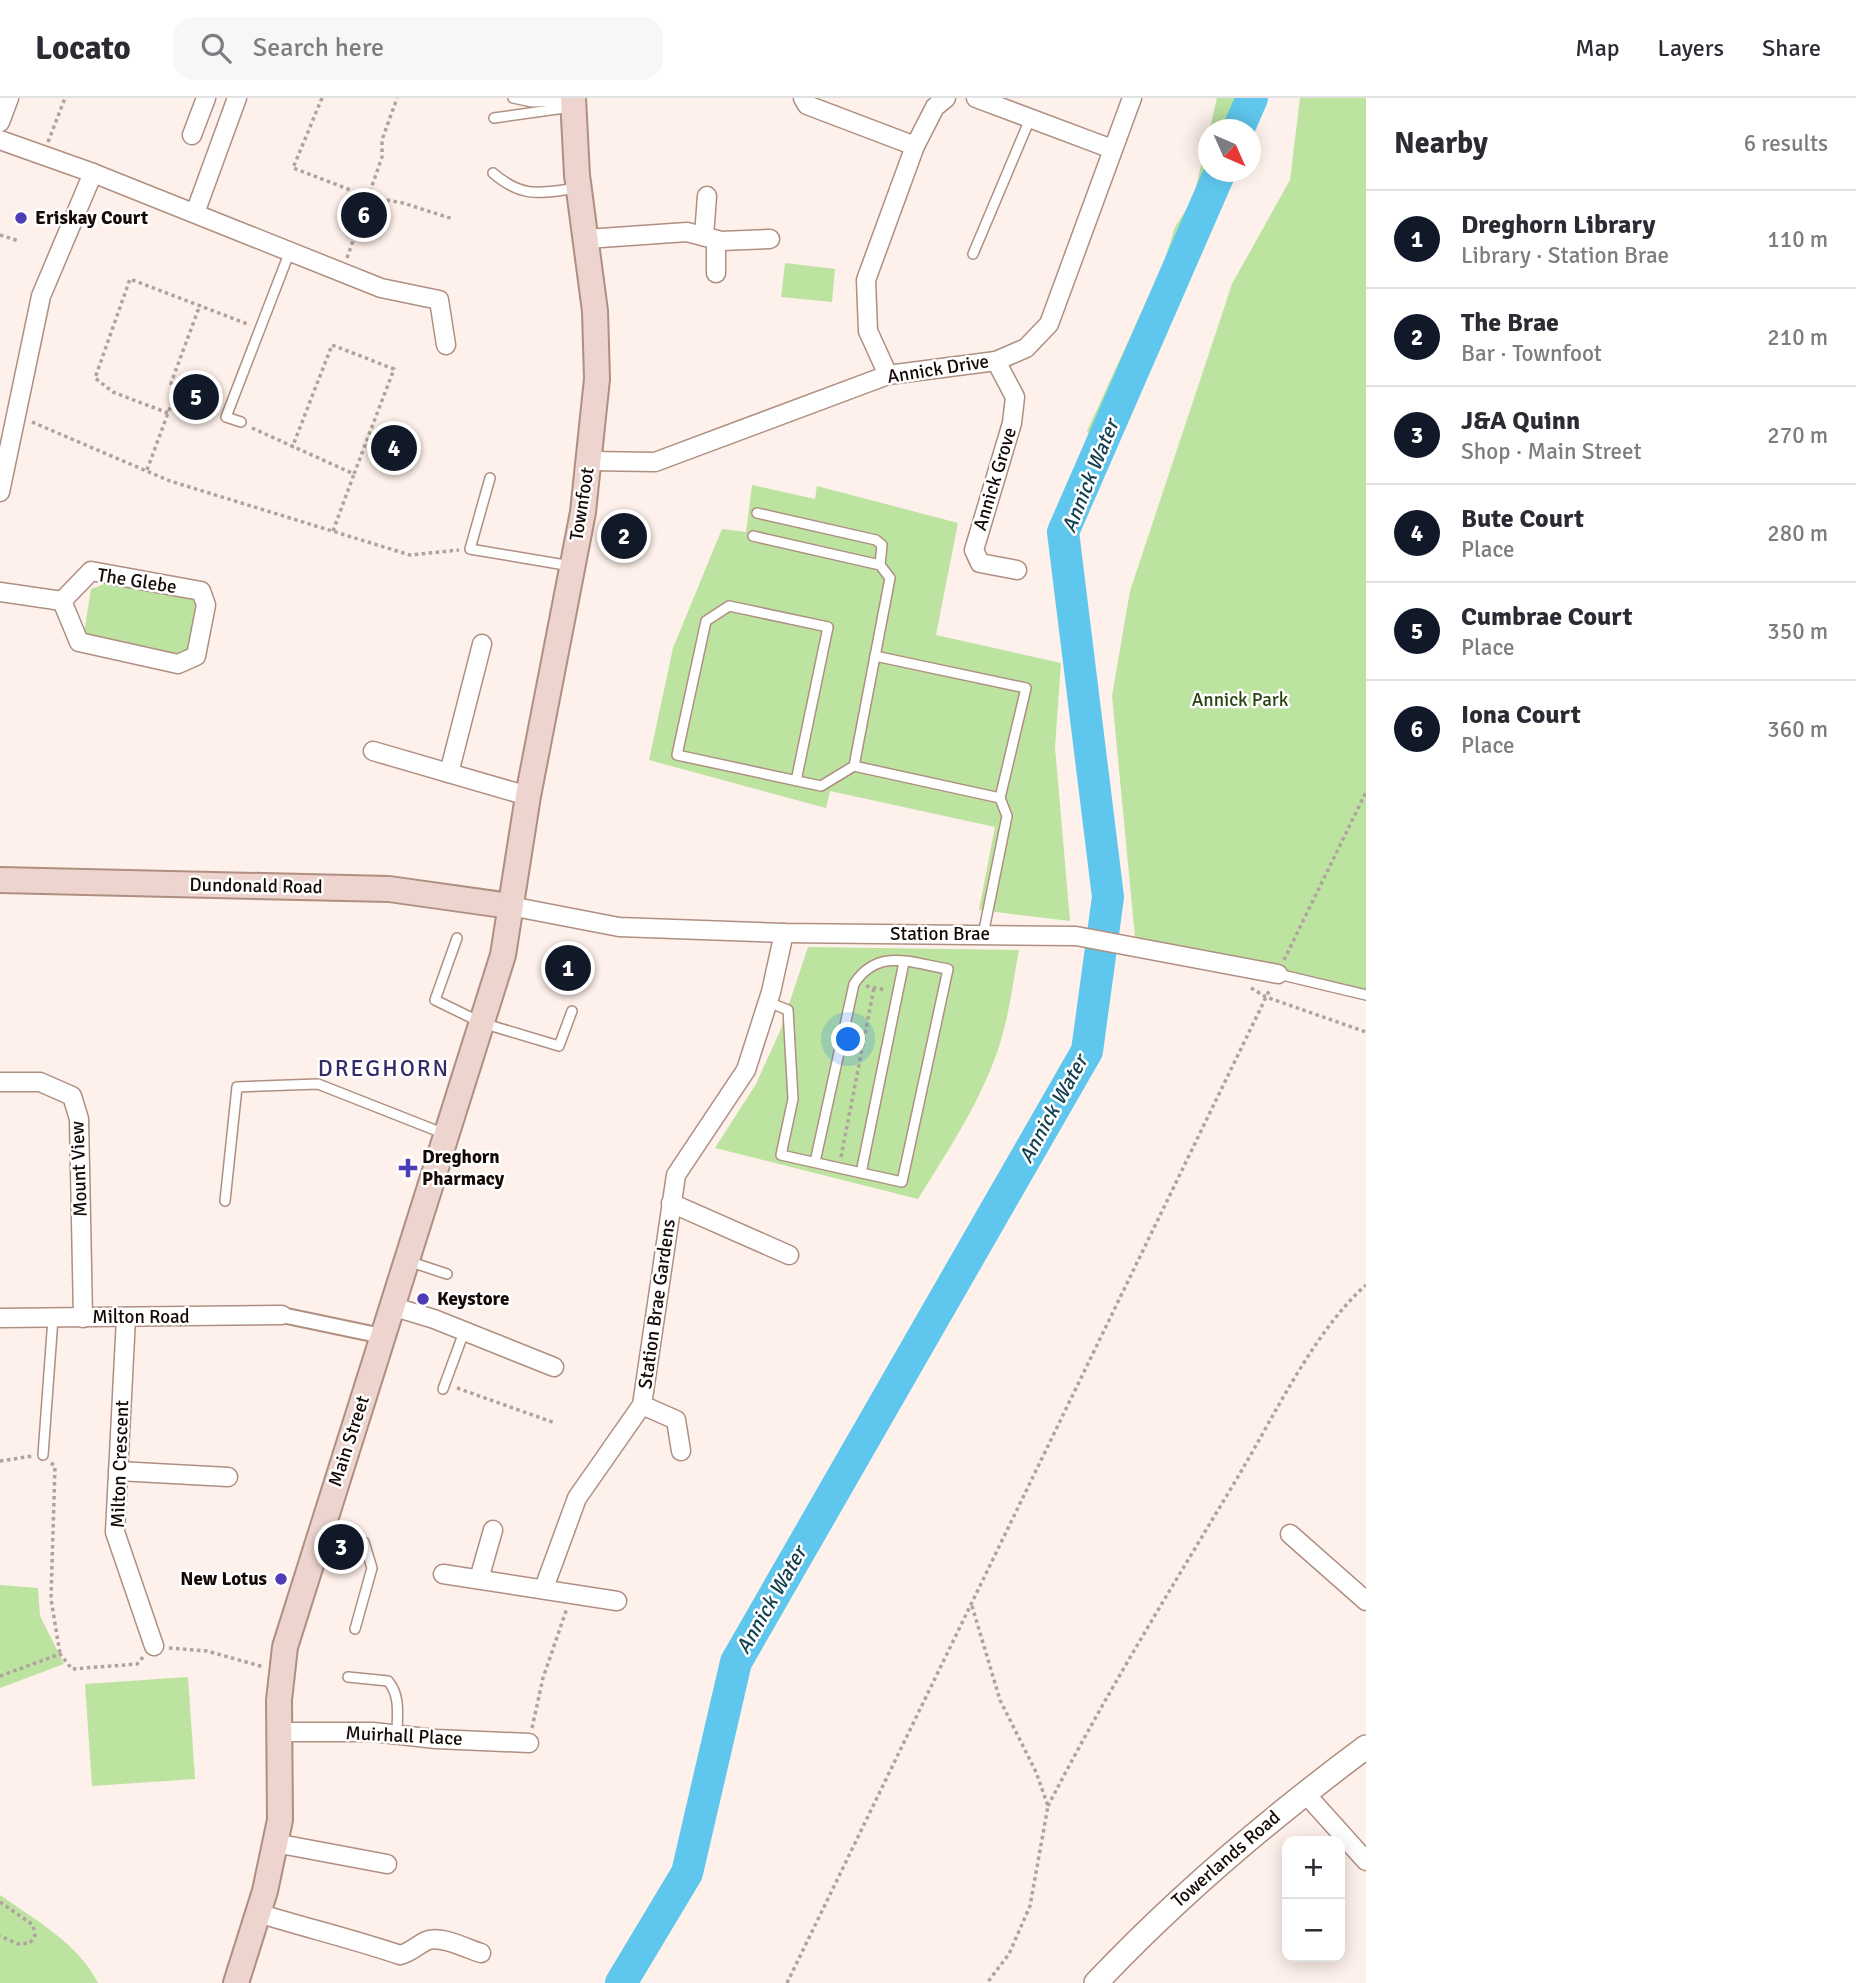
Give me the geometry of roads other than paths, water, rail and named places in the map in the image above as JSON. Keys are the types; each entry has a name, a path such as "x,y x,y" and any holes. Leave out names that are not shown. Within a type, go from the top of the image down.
{"main road":[{"name":"Townfoot","path":"510,906 528,796 583,512 597,379 595,311 579,188 573,102"},
{"name":"Dundonald Road","path":"0,880 389,889 510,906"},
{"name":"Main Street","path":"236,1983 258,1913 280,1820 279,1732 285,1647 503,956 510,906"}],"street":[{"path":"0,122 9,98"},
{"path":"192,135 206,98 235,103 195,214"},
{"path":"803,98 807,105 915,146"},
{"path":"888,374 868,331 866,280 915,146 935,107 946,98"},
{"path":"976,98 1112,149"},
{"name":"Annick Drive","path":"588,461 655,462 888,374 996,361 1026,348 1049,324 1132,98"},
{"path":"0,140 93,173 381,288 439,300 446,345"},
{"path":"0,492 41,296 93,173"},
{"path":"707,196 716,274"},
{"path":"586,239 687,232 710,238 770,239"},
{"name":"Annick Grove","path":"996,361 1015,397 1012,424 974,550 980,563 1017,570"},
{"name":"The Glebe","path":"91,571 201,591 206,605 196,656 178,664 79,642 62,601 91,571"},
{"path":"0,592 62,601"},
{"path":"449,773 482,643"},
{"path":"373,751 528,796"},
{"name":"Station Brae","path":"510,906 619,927 784,933 1076,936 1137,945 1278,974"},
{"name":"Station Brae Gardens","path":"544,1588 577,1498 642,1405 676,1174 746,1070 768,1002 784,933"},
{"name":"Mount View","path":"0,1082 40,1082 72,1096 79,1119 83,1318"},
{"name":"Station Brae Gardens","path":"671,1203 789,1255"},
{"path":"391,1306 554,1367"},
{"path":"282,1315 382,1336"},
{"name":"Milton Road","path":"0,1318 282,1315"},
{"name":"Milton Crescent","path":"126,1318 115,1532 154,1646"},
{"name":"Station Brae Gardens","path":"642,1405 676,1420 681,1451"},
{"path":"118,1471 228,1477"},
{"path":"479,1579 493,1530"},
{"path":"1290,1534 1366,1601"},
{"path":"443,1574 617,1601"},
{"name":"Muirhall Place","path":"279,1732 397,1734 529,1743"},
{"name":"Towerlands Road","path":"1096,1983 1170,1907 1304,1792 1366,1746"},
{"path":"1304,1792 1366,1861"},
{"path":"275,1843 387,1864"},
{"path":"258,1913 335,1933 400,1955 428,1940 439,1940 481,1953"}],"lane":[{"path":"513,98 532,102 573,102"},
{"path":"494,118 573,102"},
{"path":"973,254 1030,118"},
{"path":"493,173 509,187 520,191 538,194 579,188"},
{"path":"241,422 226,417 258,328 290,251"},
{"path":"490,478 470,549 571,566"},
{"path":"757,513 876,540 882,545 880,565"},
{"path":"753,536 880,565 890,578 855,766"},
{"path":"796,781 828,627 729,606 706,621 677,755 796,781 821,786 855,766 1000,798"},
{"path":"875,656 1026,688 1000,798 1007,816 983,935"},
{"path":"457,938 435,1000 482,1023 559,1046 572,1012"},
{"path":"768,1002 788,1010 793,1099 781,1155 902,1182 948,969 880,960 864,969 854,984 814,1162"},
{"path":"861,1172 904,962"},
{"name":"Station Brae","path":"1278,974 1366,995"},
{"path":"225,1200 237,1087 318,1084 446,1134"},
{"path":"406,1261 447,1274"},
{"path":"43,1455 53,1318"},
{"path":"444,1386 464,1332"},
{"path":"322,1526 364,1542 370,1560 372,1568 355,1629"},
{"path":"348,1677 388,1681 392,1685 397,1701 397,1734"}],"waterway":[{"name":"Annick Water","path":"1243,119 1252,98"},
{"name":"Annick Water","path":"621,1983 687,1873 736,1662 1087,1051 1108,897 1063,532 1216,182"}],"place":[{"name":"Iona Court","path":"364,215"},
{"name":"Eriskay Court","path":"21,218"},
{"name":"Cumbrae Court","path":"196,397"},
{"name":"Bute Court","path":"394,448"},
{"name":"The Brae","path":"624,536"},
{"name":"Dreghorn Library","path":"568,968"},
{"name":"Dreghorn Pharmacy","path":"408,1168"},
{"name":"Keystore","path":"423,1299"},
{"name":"J&A Quinn","path":"341,1547"},
{"name":"New Lotus","path":"281,1579"}],"district":[{"name":"DREGHORN","path":"384,1068"}],"park label":[{"name":"Annick Park","path":"1240,700"}]}
